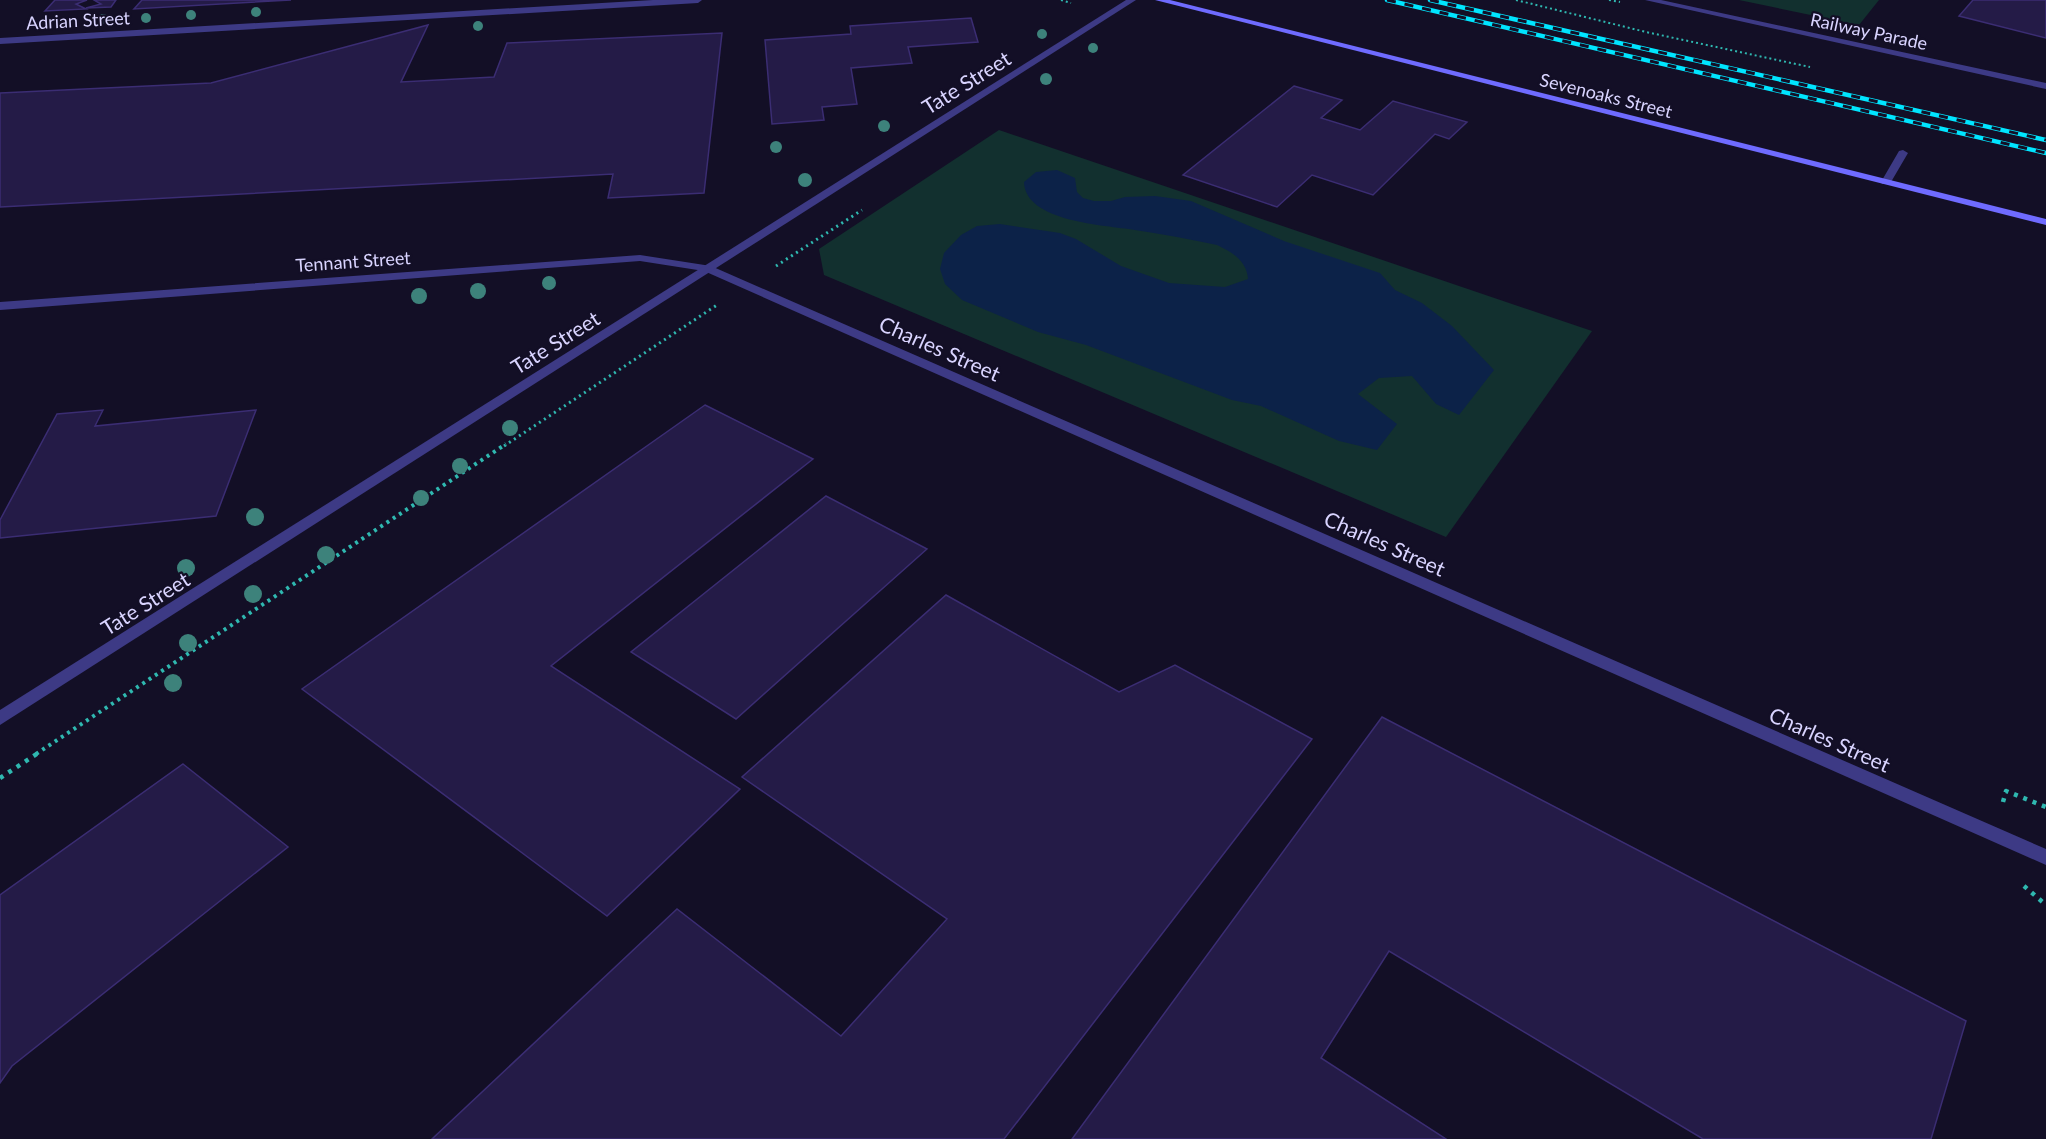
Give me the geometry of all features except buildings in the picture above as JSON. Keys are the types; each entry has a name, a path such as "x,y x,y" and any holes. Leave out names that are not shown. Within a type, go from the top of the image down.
{"main road":[{"name":"Sevenoaks Street","path":"1159,0 2046,222"}],"street":[{"name":"Adrian Street","path":"0,41 698,0"},
{"name":"Tate Street","path":"0,718 1132,0"},
{"name":"Railway Parade","path":"1649,0 2046,86"},
{"path":"1886,182 1903,153"},
{"name":"Tennant Street","path":"0,306 640,258 707,268"},
{"name":"Charles Street","path":"707,268 2046,857"}],"path":[{"path":"0,778 866,207"}],"green space":[{"path":"1739,0 1879,0 1859,25"},
{"path":"999,130 1592,331 1446,537 824,275 819,249"}],"water":[{"path":"1057,170 1075,178 1077,192 1083,198 1094,201 1111,201 1125,197 1155,196 1191,201 1284,241 1380,273 1395,290 1422,303 1452,326 1494,370 1459,415 1436,404 1412,376 1379,378 1358,394 1397,424 1377,450 1339,441 1261,406 1232,400 1086,345 1038,332 962,300 945,284 940,269 944,253 961,235 977,226 1000,224 1060,233 1076,239 1121,266 1169,283 1225,287 1248,279 1242,262 1217,245 1087,223 1069,219 1038,206 1028,195 1024,182 1036,172"}],"railway":[{"path":"1387,0 2046,153"},
{"path":"1430,0 2046,140"}]}
